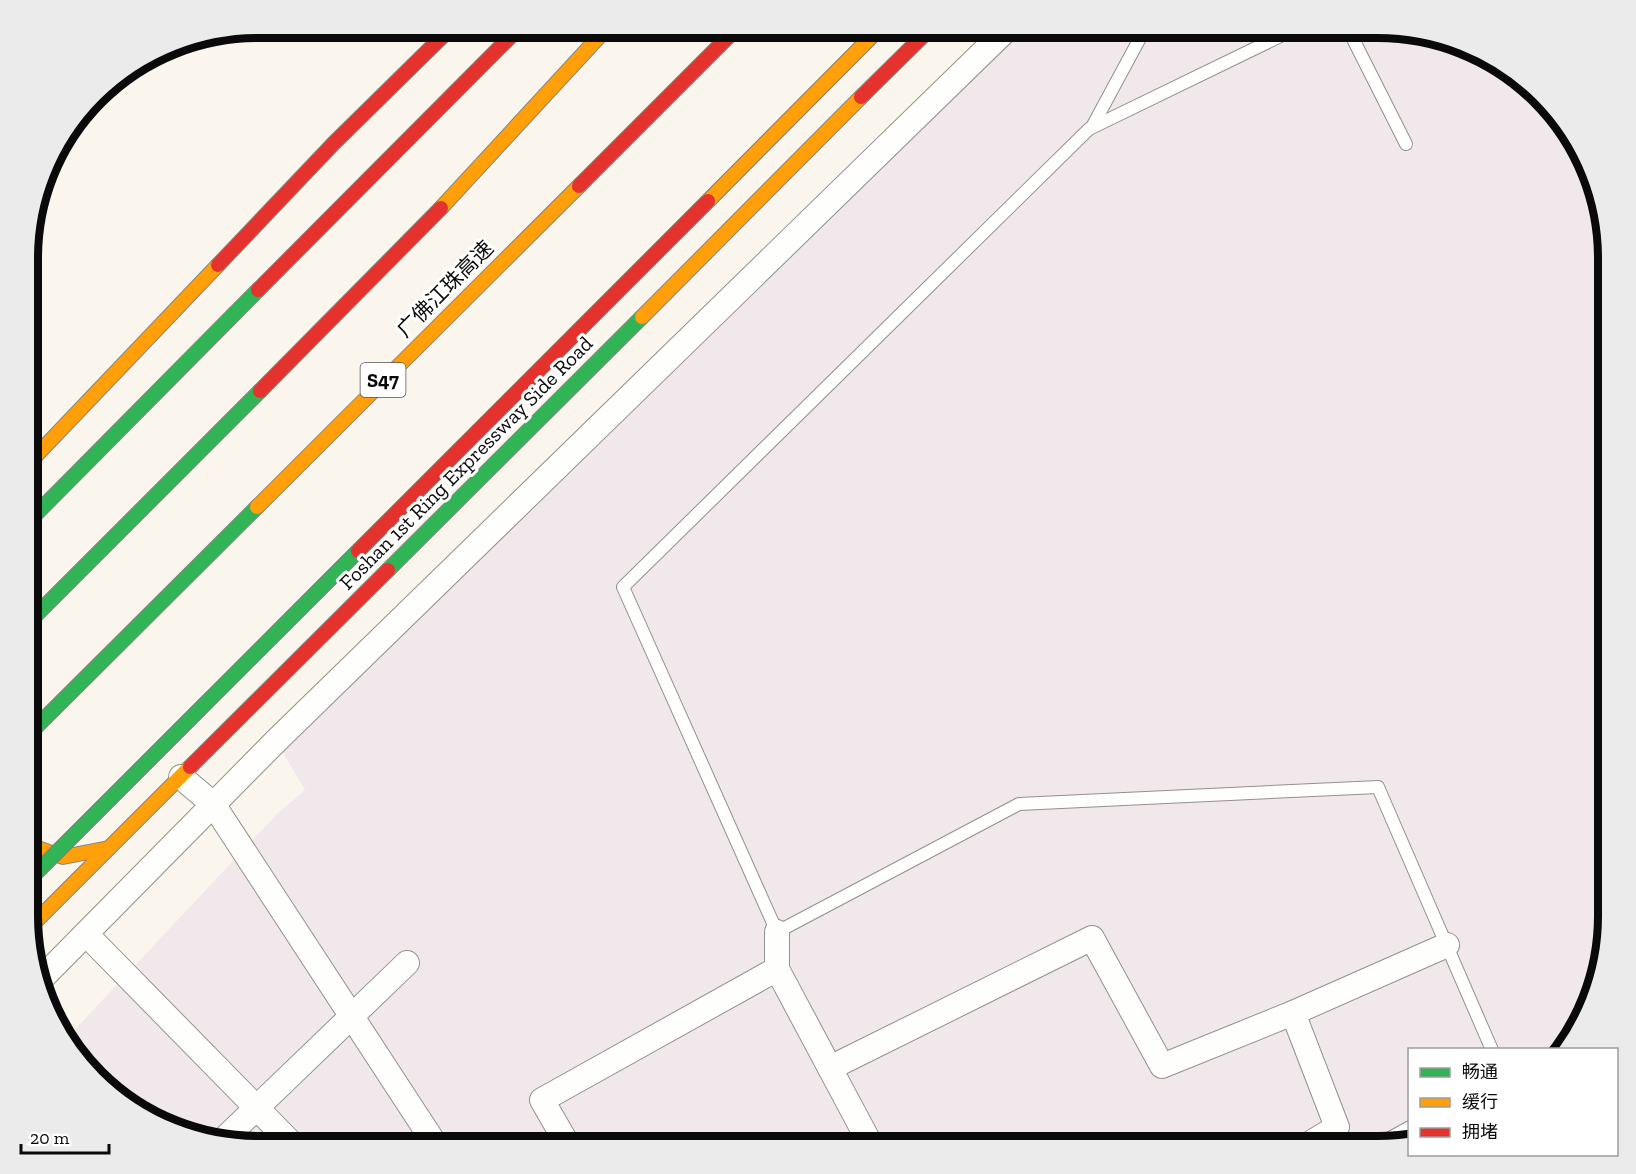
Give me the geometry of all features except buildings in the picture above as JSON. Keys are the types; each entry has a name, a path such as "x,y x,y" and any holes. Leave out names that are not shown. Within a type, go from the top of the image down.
{"main road":[{"path":"38,455 334,143 441,38"},
{"path":"38,512 509,38"},
{"path":"38,613 414,237 598,38"},
{"name":"广佛江珠高速","path":"38,725 727,38"},
{"name":"Foshan 1st Ring Expressway Side Road","path":"38,871 870,38"},
{"name":"Foshan 1st Ring Expressway Side Road","path":"38,919 921,38"},
{"path":"38,848 63,857 109,848"}],"street":[{"path":"45,975 213,804 998,38"},
{"path":"181,777 213,804 430,1136"},
{"path":"777,932 777,969 866,1136"},
{"path":"86,934 284,1136"},
{"path":"830,1068 1092,938 1162,1066 1293,1013 1447,945"},
{"path":"228,1135 407,963"},
{"path":"563,1136 542,1100 777,969"},
{"path":"1293,1013 1337,1127 1322,1136"}],"lane":[{"path":"1140,38 1092,127 623,587 777,932 1019,804 1378,787 1491,1048"},
{"path":"1092,127 1276,38"},
{"path":"1353,38 1406,144"},
{"path":"1392,1136 1408,1129"}],"shaded area":[{"path":"1015,38 1393,38 1436,45 1476,60 1524,92 1553,123 1582,173 1591,200 1598,243 1597,945 1582,1001 1555,1048 1408,1048 1408,1135 243,1136 187,1125 160,1114 123,1091 92,1062 71,1033 278,813 305,790 276,741"}],"traffic: fast":[{"path":"38,512 258,290"},
{"path":"388,570 642,317"},
{"path":"38,613 260,391"},
{"path":"38,725 257,507"},
{"path":"38,871 358,551"}],"traffic: slow":[{"path":"441,208 598,38"},
{"path":"708,201 870,38"},
{"path":"642,317 861,97"},
{"path":"257,507 579,186"},
{"path":"38,454 218,265"},
{"path":"38,919 190,767"},
{"path":"38,848 63,857 109,848"}],"traffic: jam":[{"path":"218,265 334,143 441,38"},
{"path":"258,290 509,38"},
{"path":"579,186 727,38"},
{"path":"861,97 921,38"},
{"path":"358,551 708,201"},
{"path":"260,391 441,208"},
{"path":"190,767 388,570"}]}
